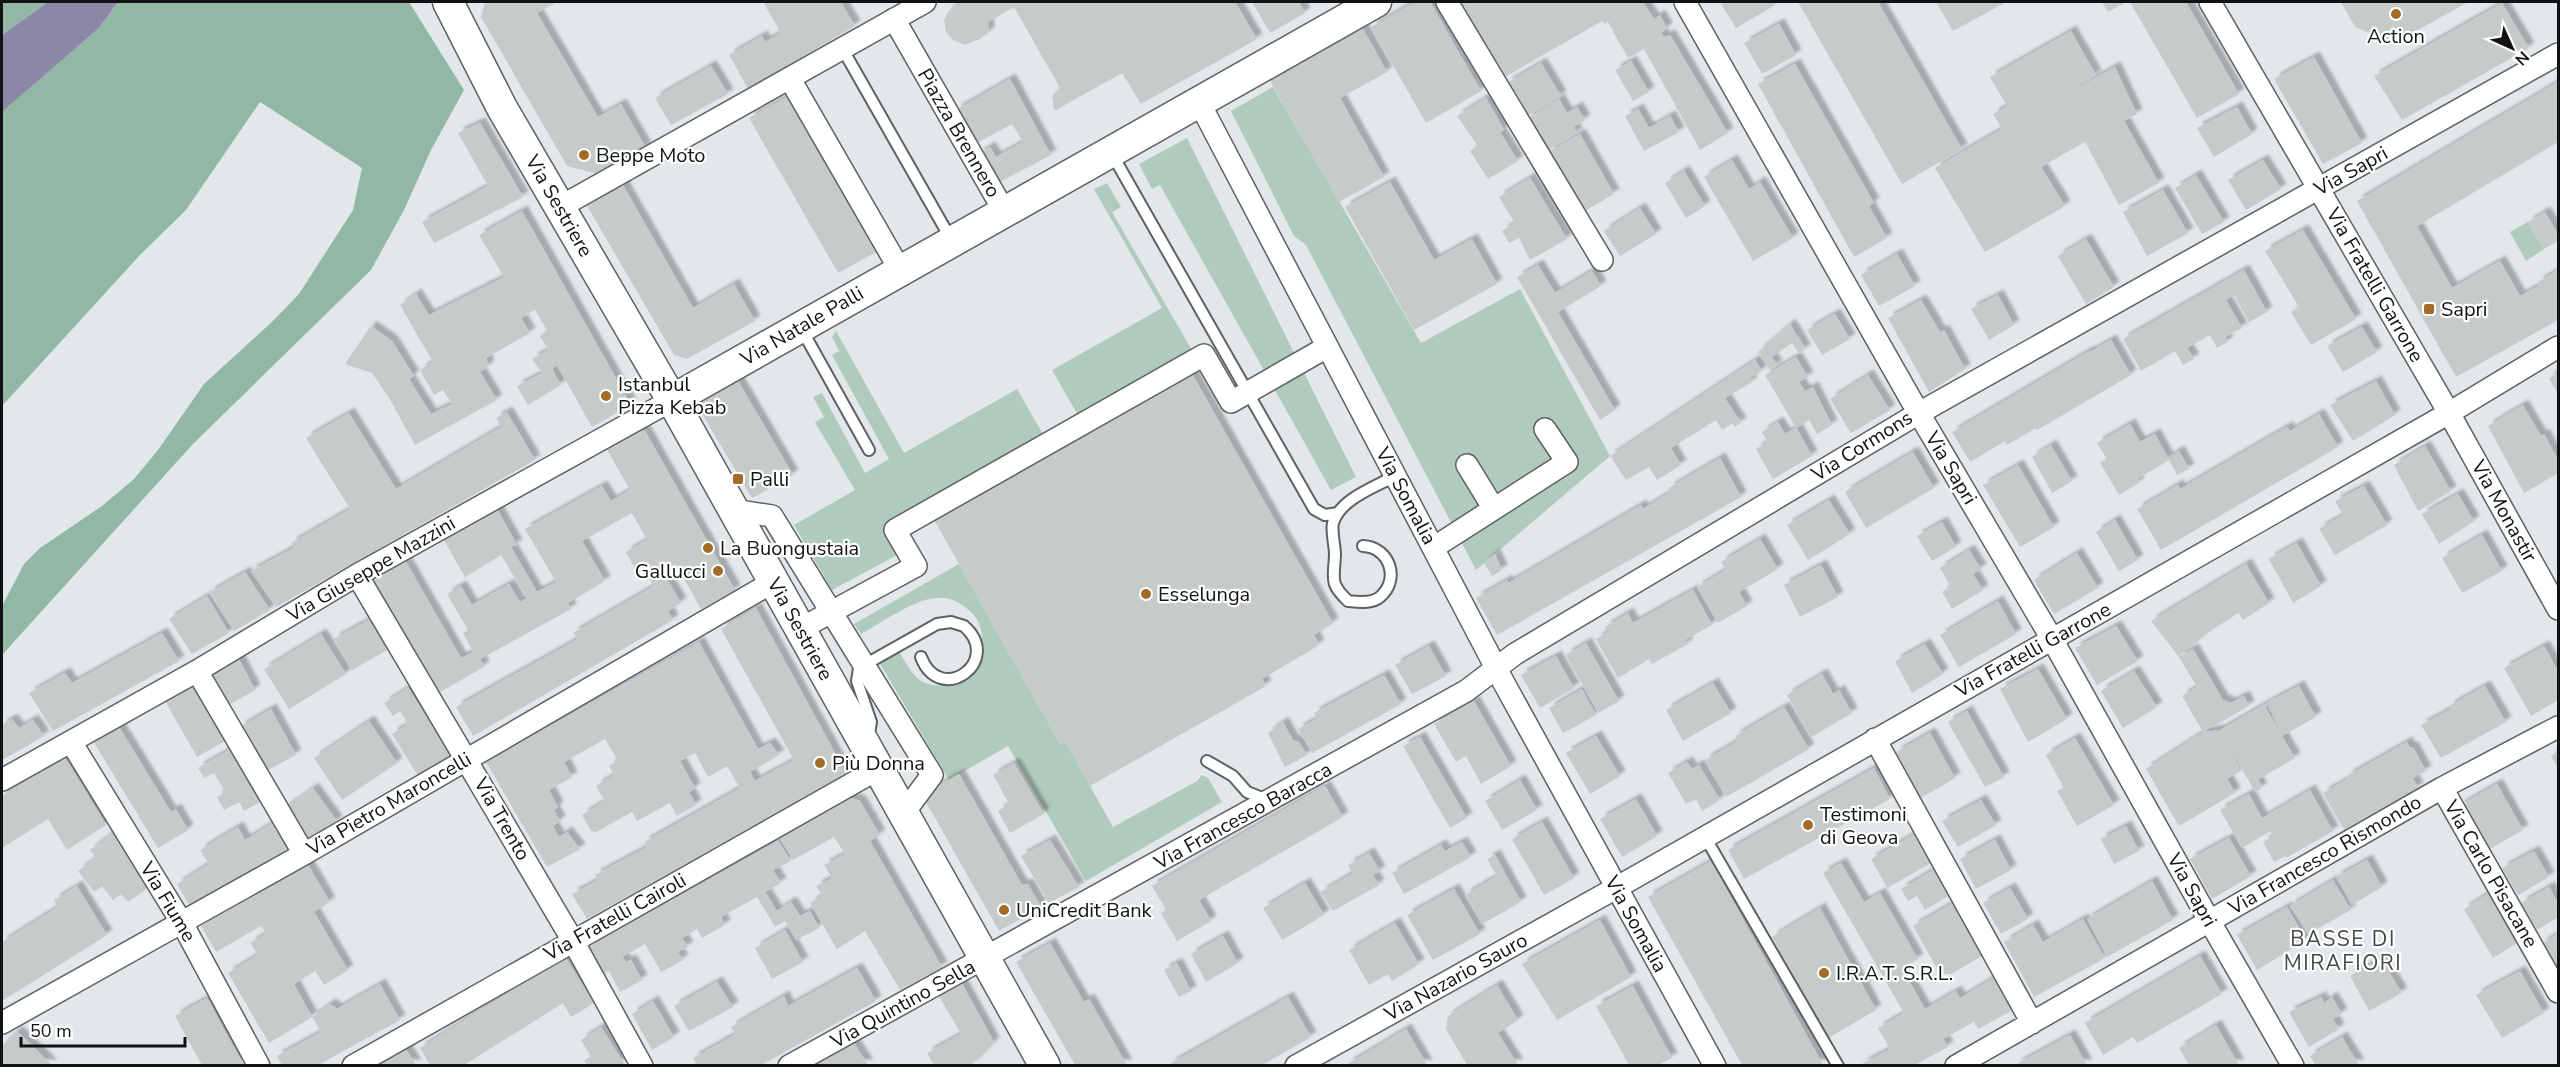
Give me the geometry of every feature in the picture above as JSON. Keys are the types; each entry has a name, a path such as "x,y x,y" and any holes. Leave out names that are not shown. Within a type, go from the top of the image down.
{"main road":[{"name":"Via Sestriere","path":"448,2 502,108 672,400 1045,1065"},
{"path":"1004,211 1377,2"},
{"name":"Piazza Brennero","path":"900,270 1004,211"},
{"name":"Via Natale Palli","path":"672,400 900,270"}],"street":[{"path":"560,207 925,2"},
{"path":"1447,2 1602,260"},
{"name":"Via Cormons","path":"1497,669 1515,654 1919,413 1685,2"},
{"name":"Via Fratelli Garrone","path":"2210,2 2450,413"},
{"name":"Piazza Brennero","path":"894,19 1004,211"},
{"name":"Via Sapri","path":"2294,1065 2210,922 2052,639 1919,413 2559,54"},
{"path":"790,79 900,270"},
{"name":"Via Somalia","path":"1199,102 1497,669 1714,1065"},
{"path":"800,629 916,566 895,530 1204,355 1231,402 1328,347"},
{"name":"Via Fratelli Garrone","path":"1616,888 2450,413 2559,347"},
{"name":"Via Giuseppe Mazzini","path":"2,780 197,671 357,575 672,400"},
{"name":"Via Monastir","path":"2450,413 2559,609"},
{"path":"1433,548 1567,462 1545,429"},
{"path":"1467,465 1494,509"},
{"path":"733,510 772,516 932,775 903,814"},
{"name":"Via Trento","path":"357,575 573,941 642,1065"},
{"name":"Via Pietro Maroncelli","path":"2,1023 304,854 773,582"},
{"name":"Via Francesco Baracca","path":"986,959 1466,691 1497,669"},
{"path":"197,671 304,854"},
{"name":"Via Francesco Rismondo","path":"1956,1065 2442,788 2559,727"},
{"path":"1875,739 2032,1023"},
{"name":"Via Fiume","path":"71,742 182,923 259,1065"},
{"name":"Via Fratelli Cairoli","path":"353,1065 573,941 872,758"},
{"name":"Via Carlo Pisacane","path":"2442,788 2559,992"},
{"name":"Via Nazario Sauro","path":"1296,1065 1616,888"},
{"name":"Via Quintino Sella","path":"789,1065 986,959"}],"lane":[{"path":"842,48 952,241"},
{"path":"1111,151 1314,509 1325,515 1338,513"},
{"path":"800,327 869,450"},
{"path":"1363,546 1375,547 1383,554 1390,566 1389,582 1380,597 1365,602 1348,601 1336,589 1332,574 1335,543 1332,525 1338,513 1359,495 1395,476"},
{"path":"872,758 871,722 857,681 860,668 944,622 964,626 977,643 973,666 959,677 950,679 936,676 924,665 921,657"},
{"path":"1207,761 1233,776 1247,792 1270,801"},
{"path":"1705,837 1838,1065"}],"green space":[{"path":"2,2 48,2 2,35"},
{"path":"118,2 409,2 464,90 371,270 193,444 2,655 2,606 24,564 40,548 102,506 134,479 158,450 204,384 299,294 353,210 362,168 260,102 186,210 140,255 2,406 2,112 98,29"},
{"path":"1273,87 1421,343 1520,289 1610,456 1476,570 1306,245 1294,236 1231,111"},
{"path":"1187,138 1356,477 1331,490 1160,185 1152,189 1139,164"},
{"path":"1107,183 1121,207 1112,212 1193,352 1079,417 1052,370 1162,308 1094,189"},
{"path":"2528,222 2544,249 2526,261 2510,232"},
{"path":"836,331 904,453 1017,389 1044,436 885,528 899,554 832,590 794,525 855,490 815,422 824,417 813,397 822,393 865,473 889,459 832,355 839,351 832,337"},
{"path":"959,564 1060,744 1065,741 1113,827 1197,781 1202,775 1208,778 1222,802 1086,881 1008,746 949,780 879,662 898,650 919,680 938,685 952,682 965,674 975,662 981,648 982,634 977,619 958,602 939,598 907,607 861,634 854,624"}],"shaded area":[{"path":"48,2 118,2 98,29 2,112 2,35"}],"building":[{"path":"485,2 557,2 537,13 598,117 621,104 646,148 598,174 567,166 481,17"},
{"path":"763,2 841,2 855,26 748,89 729,55 762,36 765,42 781,33"},
{"path":"961,2 1235,2 1257,39 1141,104 1122,73 1054,111 1052,96 1060,88 1014,7 988,22 989,32 980,39 965,45 953,40 946,32 944,20 948,12"},
{"path":"1252,2 1299,2 1305,13 1270,33"},
{"path":"1415,2 1430,2 1481,91 1426,123 1371,27"},
{"path":"1460,2 1643,2 1654,19 1660,15 1667,28 1661,33 1664,37 1670,35 1728,133 1700,150 1644,49 1628,58 1608,22 1605,24 1602,21 1503,78"},
{"path":"1726,2 1773,2 1775,5 1736,28 1721,4"},
{"path":"1798,2 1878,2 1962,149 1902,184"},
{"path":"1936,2 2006,2 1953,31"},
{"path":"2102,2 2126,2 2108,12"},
{"path":"2130,2 2186,2 2239,94 2197,118"},
{"name":"Action","path":"2341,2 2468,2 2394,43 2355,27"},
{"path":"2502,3 2529,48 2402,120 2374,76"},
{"path":"1779,24 1796,55 1762,74 1744,43"},
{"path":"1362,27 1387,72 1340,98 1384,177 1339,202 1269,79"},
{"path":"2071,31 2096,75 2044,106 2115,67 2137,114 2124,121 2159,183 2119,205 2085,142 2041,167 2065,206 1985,252 1935,168 2002,129 1993,114 2007,106 1990,77"},
{"path":"2314,57 2362,143 2323,164 2274,79"},
{"path":"1631,61 1649,92 1633,101 1615,70"},
{"path":"1541,63 1561,96 1527,116 1507,83"},
{"path":"1795,64 1874,203 1869,206 1887,238 1854,257 1758,84"},
{"path":"711,66 728,94 671,125 655,98"},
{"path":"1010,79 1051,155 996,184 979,154 990,147 996,157 1023,142 1012,124 975,144 956,110"},
{"path":"2558,82 2558,142 2417,226 2452,288 2500,261 2520,296 2540,285 2538,282 2558,270 2558,320 2456,377 2357,201"},
{"path":"787,97 876,252 838,273 749,118"},
{"path":"1486,98 1504,130 1500,132 1518,161 1488,179 1470,151 1478,146 1457,116"},
{"path":"1559,99 1567,113 1577,107 1585,120 1574,127 1577,133 1545,152 1526,119"},
{"path":"2237,107 2252,134 2214,157 2197,128"},
{"path":"1638,109 1649,128 1670,116 1679,132 1644,151 1625,116"},
{"path":"480,123 523,197 434,243 422,222 488,186 458,133"},
{"path":"1580,134 1614,194 1583,212 1548,152"},
{"path":"1732,160 1749,189 1760,182 1793,238 1753,261 1704,177"},
{"path":"2263,160 2281,189 2246,210 2228,180"},
{"path":"1684,171 1705,206 1686,218 1665,183"},
{"path":"2196,175 2224,222 2202,234 2175,188"},
{"path":"1530,178 1567,239 1530,260 1519,238 1509,243 1502,231 1515,223 1499,197"},
{"path":"1390,182 1434,260 1472,239 1497,284 1414,330 1345,207"},
{"path":"623,185 693,308 734,284 755,321 687,359 674,355 587,206"},
{"path":"2163,190 2188,233 2147,256 2123,212"},
{"path":"1640,208 1656,234 1620,256 1604,231"},
{"path":"522,211 631,405 592,427 557,365 552,369 561,385 528,405 517,386 542,373 532,359 548,350 540,336 547,330 535,310 521,318 530,333 486,358 489,366 480,372 497,400 415,445 372,373 345,364 371,326 392,341 414,376 409,379 431,414 452,404 443,390 434,395 420,370 433,362 400,305 416,294 429,315 504,277 479,235"},
{"path":"2545,212 2558,234 2558,241 2544,249 2528,222"},
{"path":"2303,230 2356,319 2311,345 2291,312 2299,307 2265,251"},
{"path":"2086,239 2114,287 2086,304 2058,256"},
{"path":"1897,254 1915,286 1879,306 1861,275"},
{"path":"1538,265 1555,293 1592,271 1601,286 1558,312 1615,410 1600,420 1517,277"},
{"path":"2244,270 2267,312 2249,322 2234,295 2226,300 2242,328 2225,337 2228,342 2217,348 2210,335 2187,348 2194,359 2183,365 2175,351 2141,371 2123,339"},
{"path":"1998,295 2014,325 1989,340 1971,309"},
{"path":"1921,300 1940,332 1944,330 1965,369 1929,392 1888,318"},
{"path":"1835,314 1850,339 1822,355 1807,330"},
{"path":"1790,324 1805,349 1799,354 1792,343 1771,357 1777,365 1770,370 1758,352"},
{"path":"2362,327 2377,352 2343,372 2327,346"},
{"path":"2111,340 2131,375 2037,430 2036,428 2007,445 2005,441 1970,462 1952,432"},
{"path":"1796,357 1808,377 1799,382 1805,391 1813,387 1832,425 1817,434 1809,420 1796,428 1765,375"},
{"path":"1755,360 1762,371 1750,378 1752,382 1725,398 1741,423 1734,427 1733,423 1722,430 1716,420 1671,448 1681,465 1657,480 1649,467 1626,480 1610,456"},
{"name":"Esselunga","path":"1191,372 1333,623 1314,635 1319,645 1262,679 1266,686 1090,786 1065,741 1060,744 932,516"},
{"path":"2558,373 2558,394 2549,378"},
{"path":"1868,375 1890,410 1851,433 1830,399"},
{"path":"737,379 793,475 752,498 695,402"},
{"path":"2376,381 2395,415 2353,441 2330,405"},
{"path":"2523,405 2541,436 2544,434 2558,460 2558,473 2524,493 2488,426"},
{"path":"507,412 535,460 276,607 251,571 295,547 291,543 350,509 306,438 349,413 396,489 501,427 496,418"},
{"path":"2319,414 2338,447 2161,550 2137,509 2178,485 2180,489 2287,427 2290,431"},
{"path":"1778,422 1785,434 1796,427 1812,456 1773,479 1756,449 1768,442 1762,432"},
{"path":"2130,424 2140,442 2155,434 2168,458 2179,451 2189,469 2177,475 2169,460 2137,479 2139,483 2119,495 2100,463 2107,459 2097,443"},
{"path":"633,430 645,431 735,590 701,609 676,564 663,572 681,603 668,611 673,620 473,736 456,707 578,639 573,633 654,586 641,565 635,569 626,552 647,540 632,513 582,541 605,581 568,603 571,609 480,659 484,667 440,692 373,580 405,560 461,658 473,652 463,633 468,630 447,594 461,586 472,605 509,584 520,602 527,598 501,555 465,577 442,537 496,507 517,545 511,547 537,592 556,582 525,529 602,486 611,501 630,490 605,446"},
{"path":"2051,445 2072,481 2052,493 2032,457"},
{"path":"2425,446 2451,491 2418,511 2394,465"},
{"path":"1913,452 1934,488 1866,528 1845,492"},
{"path":"1720,458 1741,497 1497,635 1476,598 1507,580 1508,583 1641,505 1643,509 1671,492 1669,488"},
{"path":"2018,465 2054,527 2020,547 1983,485"},
{"path":"2364,486 2387,525 2335,555 2319,529 2343,515 2335,501"},
{"path":"2458,494 2474,521 2439,544 2422,514"},
{"path":"1829,500 1850,534 1808,560 1787,525"},
{"path":"2115,520 2138,560 2119,571 2096,532"},
{"path":"1942,522 1956,547 1932,561 1917,536"},
{"path":"2482,535 2502,571 2462,593 2442,558"},
{"path":"1760,539 1778,569 1739,592 1747,606 1718,623 1697,587 1726,570 1721,562"},
{"path":"2297,543 2321,586 2293,603 2269,559"},
{"path":"1969,550 1981,569 1973,574 1983,590 1952,609 1942,592 1951,587 1940,568"},
{"path":"2077,553 2098,588 2054,614 2034,580"},
{"path":"1495,554 1502,570 1492,576 1484,563"},
{"path":"2246,564 2269,603 2243,620 2238,613 2207,633 2179,657 2151,621"},
{"path":"1821,565 1838,597 1800,617 1784,585"},
{"path":"245,572 270,610 234,631 209,593"},
{"path":"1693,590 1712,625 1685,640 1688,644 1652,664 1649,659 1618,678 1596,639 1608,632 1605,627 1628,613 1633,623"},
{"path":"207,596 229,633 192,654 169,619"},
{"path":"1998,601 2016,634 1959,667 1940,635"},
{"path":"756,608 846,773 587,919 572,894 598,880 595,875 647,847 644,842 751,782 740,788 727,766 708,777 695,753 680,761 695,788 689,792 696,805 677,816 670,803 637,821 632,812 596,832 591,831 582,815 605,801 596,786 614,775 609,766 618,761 605,739 564,762 572,777 549,790 558,807 554,810 560,821 553,826 559,837 567,832 580,849 547,867 486,762 699,642 758,749 770,743 779,755 750,772 755,781 794,760 721,629"},
{"path":"372,618 389,649 352,670 334,639"},
{"path":"2116,626 2138,661 2097,685 2075,648"},
{"path":"162,633 179,661 53,731 29,693 65,673 72,683"},
{"path":"321,634 346,674 289,709 264,669"},
{"path":"1586,643 1619,701 1598,713 1566,655"},
{"path":"1925,644 1943,674 1912,693 1895,661"},
{"path":"1429,646 1446,676 1412,694 1395,665"},
{"path":"2544,646 2558,671 2558,700 2531,716 2504,668"},
{"path":"2193,649 2223,700 2231,703 2244,696 2249,706 2203,732 2182,696 2197,687 2179,657"},
{"path":"1556,656 1574,688 1540,708 1521,675"},
{"path":"238,657 255,690 227,706 209,672"},
{"path":"2038,669 2067,719 2028,742 2000,689"},
{"path":"2134,671 2157,707 2123,728 2101,691"},
{"path":"1822,674 1833,694 1839,690 1852,713 1811,737 1787,695"},
{"path":"1384,675 1401,704 1312,753 1298,729 1317,719 1314,713"},
{"path":"196,680 230,738 197,757 164,699"},
{"path":"1713,683 1731,713 1683,741 1666,710"},
{"path":"2299,686 2316,717 2282,736 2295,758 2257,780 2262,788 2255,792 2226,741 2241,771 2227,779 2235,793 2179,826 2146,769 2203,732 2220,730 2267,703","holes":["2267,703 2281,734 2266,708"]},
{"path":"2485,686 2506,722 2441,758 2421,725 2451,709 2449,706"},
{"path":"408,688 452,756 419,777 392,734 408,724 400,711 393,716 384,703"},
{"path":"1582,689 1596,715 1563,733 1549,708"},
{"path":"1474,701 1511,766 1481,784 1466,756 1456,762 1434,724"},
{"path":"1784,707 1809,749 1726,797 1705,760 1738,741 1735,736"},
{"path":"271,709 296,755 264,772 240,727"},
{"path":"1967,711 2004,777 1985,787 1948,722"},
{"path":"12,719 19,728 33,720 44,736 2,760 2,725"},
{"path":"369,721 397,763 342,800 314,758"},
{"path":"1283,722 1293,740 1299,742 1307,755 1285,767 1268,733"},
{"path":"118,725 171,812 176,809 188,830 158,848 93,741"},
{"path":"1930,733 1955,778 1921,798 1896,752"},
{"path":"1596,736 1620,776 1590,794 1566,753"},
{"path":"1420,737 1467,818 1450,828 1403,746"},
{"path":"2075,738 2114,805 2077,826 2057,791 2064,788 2046,755"},
{"path":"2407,742 2410,748 2413,747 2426,771 2413,778 2418,788 2344,830 2323,793 2348,779 2347,776"},
{"path":"234,747 264,800 244,811 239,802 224,810 217,797 225,792 214,773 204,778 198,768"},
{"path":"2558,751 2558,769 2551,756"},
{"path":"65,758 106,825 67,850 48,819 2,848 2,796"},
{"path":"1687,762 1692,769 1699,765 1720,800 1702,811 1696,799 1686,804 1668,773"},
{"path":"1014,763 1044,814 1010,833 998,811 1009,804 993,775"},
{"name":"Testimoni di Geova","path":"1874,768 1890,799 1744,879 1728,850"},
{"path":"959,774 1022,885 1028,884 1041,907 999,931 922,795"},
{"path":"1520,780 1537,810 1502,830 1485,801"},
{"path":"2497,784 2523,830 2486,851 2459,806"},
{"path":"1325,786 1343,817 1199,900 1211,921 1177,941 1161,913 1166,910 1152,886"},
{"path":"313,788 337,821 308,843 283,810"},
{"path":"2310,790 2333,831 2286,858 2285,856 2274,862 2263,842 2273,836 2270,831 2242,848 2220,810 2249,794 2262,818"},
{"path":"848,797 860,801 880,835 870,841 942,967 900,990 865,931 837,949 810,903 822,896 816,886 832,878 824,865 845,854 834,837 793,860 779,837"},
{"path":"1636,799 1657,836 1622,857 1600,819"},
{"path":"1981,800 1996,825 1958,847 1942,821"},
{"path":"276,821 291,847 191,908 177,884 209,864 200,850 238,827 245,840"},
{"path":"1542,822 1574,878 1544,895 1512,839"},
{"path":"2126,826 2139,851 2114,864 2101,839"},
{"path":"112,834 150,886 128,902 121,894 113,900 102,886 94,892 78,871 96,858 90,850"},
{"path":"1915,834 1931,863 1887,888 1871,859"},
{"path":"2229,838 2251,876 2212,899 2190,859"},
{"path":"1050,840 1079,887 1049,903 1021,856"},
{"path":"1995,840 2011,870 1976,889 1960,859"},
{"path":"778,841 791,861 773,870 781,883 765,892 777,911 791,902 800,916 810,911 819,928 796,940 785,921 775,927 757,897 721,917 725,925 702,938 697,929 682,938 688,947 678,952 683,960 661,972 645,944 622,957 626,962 631,960 642,980 620,992 609,971 602,975 587,948"},
{"path":"1462,842 1471,857 1404,894 1392,873 1441,845 1445,851"},
{"path":"2534,851 2549,877 2518,895 2502,868"},
{"path":"1369,853 1380,871 1373,875 1379,885 1333,911 1321,892 1353,873 1348,865"},
{"path":"1495,855 1521,902 1482,924 1465,895 1497,876 1487,859"},
{"path":"2367,860 2382,887 2352,905 2336,877"},
{"path":"1711,861 1823,1065 1742,1065 1648,897"},
{"path":"307,863 330,902 314,912 348,970 324,985 315,971 294,984 312,1017 269,1043 228,973 258,955 250,943 266,934 261,926 216,952 201,926"},
{"path":"1841,863 1864,902 1880,893 1918,959 1902,968 1925,1009 1956,991 1960,998 1997,976 2015,1009 1978,1029 1974,1022 1943,1039 1948,1047 1915,1065 1860,1065 1890,1049 1878,1028 1904,1013 1823,873"},
{"path":"1937,868 1952,894 1925,910 1917,896 1908,901 1901,889"},
{"path":"2333,880 2351,910 2308,934 2290,906"},
{"path":"2152,881 2173,920 2107,957 2087,919"},
{"path":"1305,883 1324,915 1282,940 1263,908"},
{"path":"77,886 107,935 2,1001 2,942 58,907 54,900"},
{"path":"2549,887 2558,903 2558,917 2537,930 2521,903"},
{"path":"2010,888 2028,919 2001,934 1983,903"},
{"path":"1454,889 1480,934 1433,960 1407,915"},
{"path":"2488,894 2517,943 2493,958 2464,909"},
{"path":"1955,902 1985,954 1951,974 1940,974 1913,926"},
{"path":"2287,907 2306,940 2257,970 2237,935"},
{"name":"I.R.A.T. S.R.L.","path":"1820,908 1876,1010 1828,1038 1772,937"},
{"path":"2083,919 2105,958 2034,997 2004,942 2033,925 2043,942"},
{"path":"1600,920 1631,977 1557,1020 1522,964"},
{"path":"1395,923 1419,964 1392,981 1388,974 1369,985 1349,950"},
{"path":"785,930 803,962 772,979 755,948"},
{"path":"2558,934 2558,974 2541,944"},
{"path":"1223,936 1238,963 1206,982 1191,954"},
{"path":"1050,943 1084,1002 1089,999 1127,1065 1075,1065 1016,962"},
{"path":"2200,956 2222,994 2137,1043 2133,1037 2103,1055 2085,1023"},
{"path":"565,957 594,1003 571,1017 563,1003 464,1065 430,1065 420,1048"},
{"path":"2381,959 2402,993 2369,1011 2350,976"},
{"path":"1177,963 1191,991 1179,997 1164,970"},
{"path":"857,968 876,1001 761,1065 697,1065 693,1058 736,1034 731,1027 784,996 788,1006"},
{"path":"2520,971 2544,1013 2502,1038 2476,995"},
{"path":"717,982 733,1007 689,1031 674,1006"},
{"path":"961,982 994,1042 972,1065 934,1065 927,1053 961,1034 938,994"},
{"path":"380,984 400,1020 318,1065 282,1065 277,1056 321,1032 312,1017 330,1004 337,1009"},
{"path":"1497,985 1518,1020 1498,1033 1518,1065 1467,1065 1446,1029 1448,1016"},
{"path":"1633,986 1672,1058 1658,1065 1629,1065 1596,1006"},
{"path":"1288,997 1311,1037 1262,1065 1168,1065"},
{"path":"2321,997 2324,1003 2332,997 2342,1014 2333,1019 2339,1029 2309,1047 2289,1012"},
{"path":"207,998 244,1065 202,1065 175,1016"},
{"path":"653,1001 674,1037 652,1050 632,1014"},
{"path":"2216,1025 2239,1065 2189,1065 2179,1048"},
{"path":"601,1027 625,1065 587,1065 584,1061 591,1056 581,1040"},
{"path":"1406,1029 1427,1065 1346,1065"},
{"path":"17,1031 52,1065 2,1065 2,1046"},
{"path":"2070,1035 2087,1065 2015,1065"},
{"path":"2342,1037 2359,1065 2315,1065 2310,1056"},
{"path":"854,1043 868,1065 813,1065"},
{"path":"404,1046 416,1065 370,1065"}],"place":[{"name":"Action","path":"2396,14"},
{"name":"Beppe Moto","path":"584,155"},
{"name":"Sapri","path":"2429,309"},
{"name":"Istanbul Pizza Kebab","path":"606,396"},
{"name":"Palli","path":"738,479"},
{"name":"La Buongustaia","path":"708,548"},
{"name":"Gallucci","path":"718,571"},
{"name":"Esselunga","path":"1146,594"},
{"name":"Più Donna","path":"820,763"},
{"name":"Testimoni di Geova","path":"1808,825"},
{"name":"UniCredit Bank","path":"1004,910"},
{"name":"I.R.A.T. S.R.L.","path":"1824,973"}],"district":[{"name":"BASSE DI MIRAFIORI","path":"2343,951"}]}
